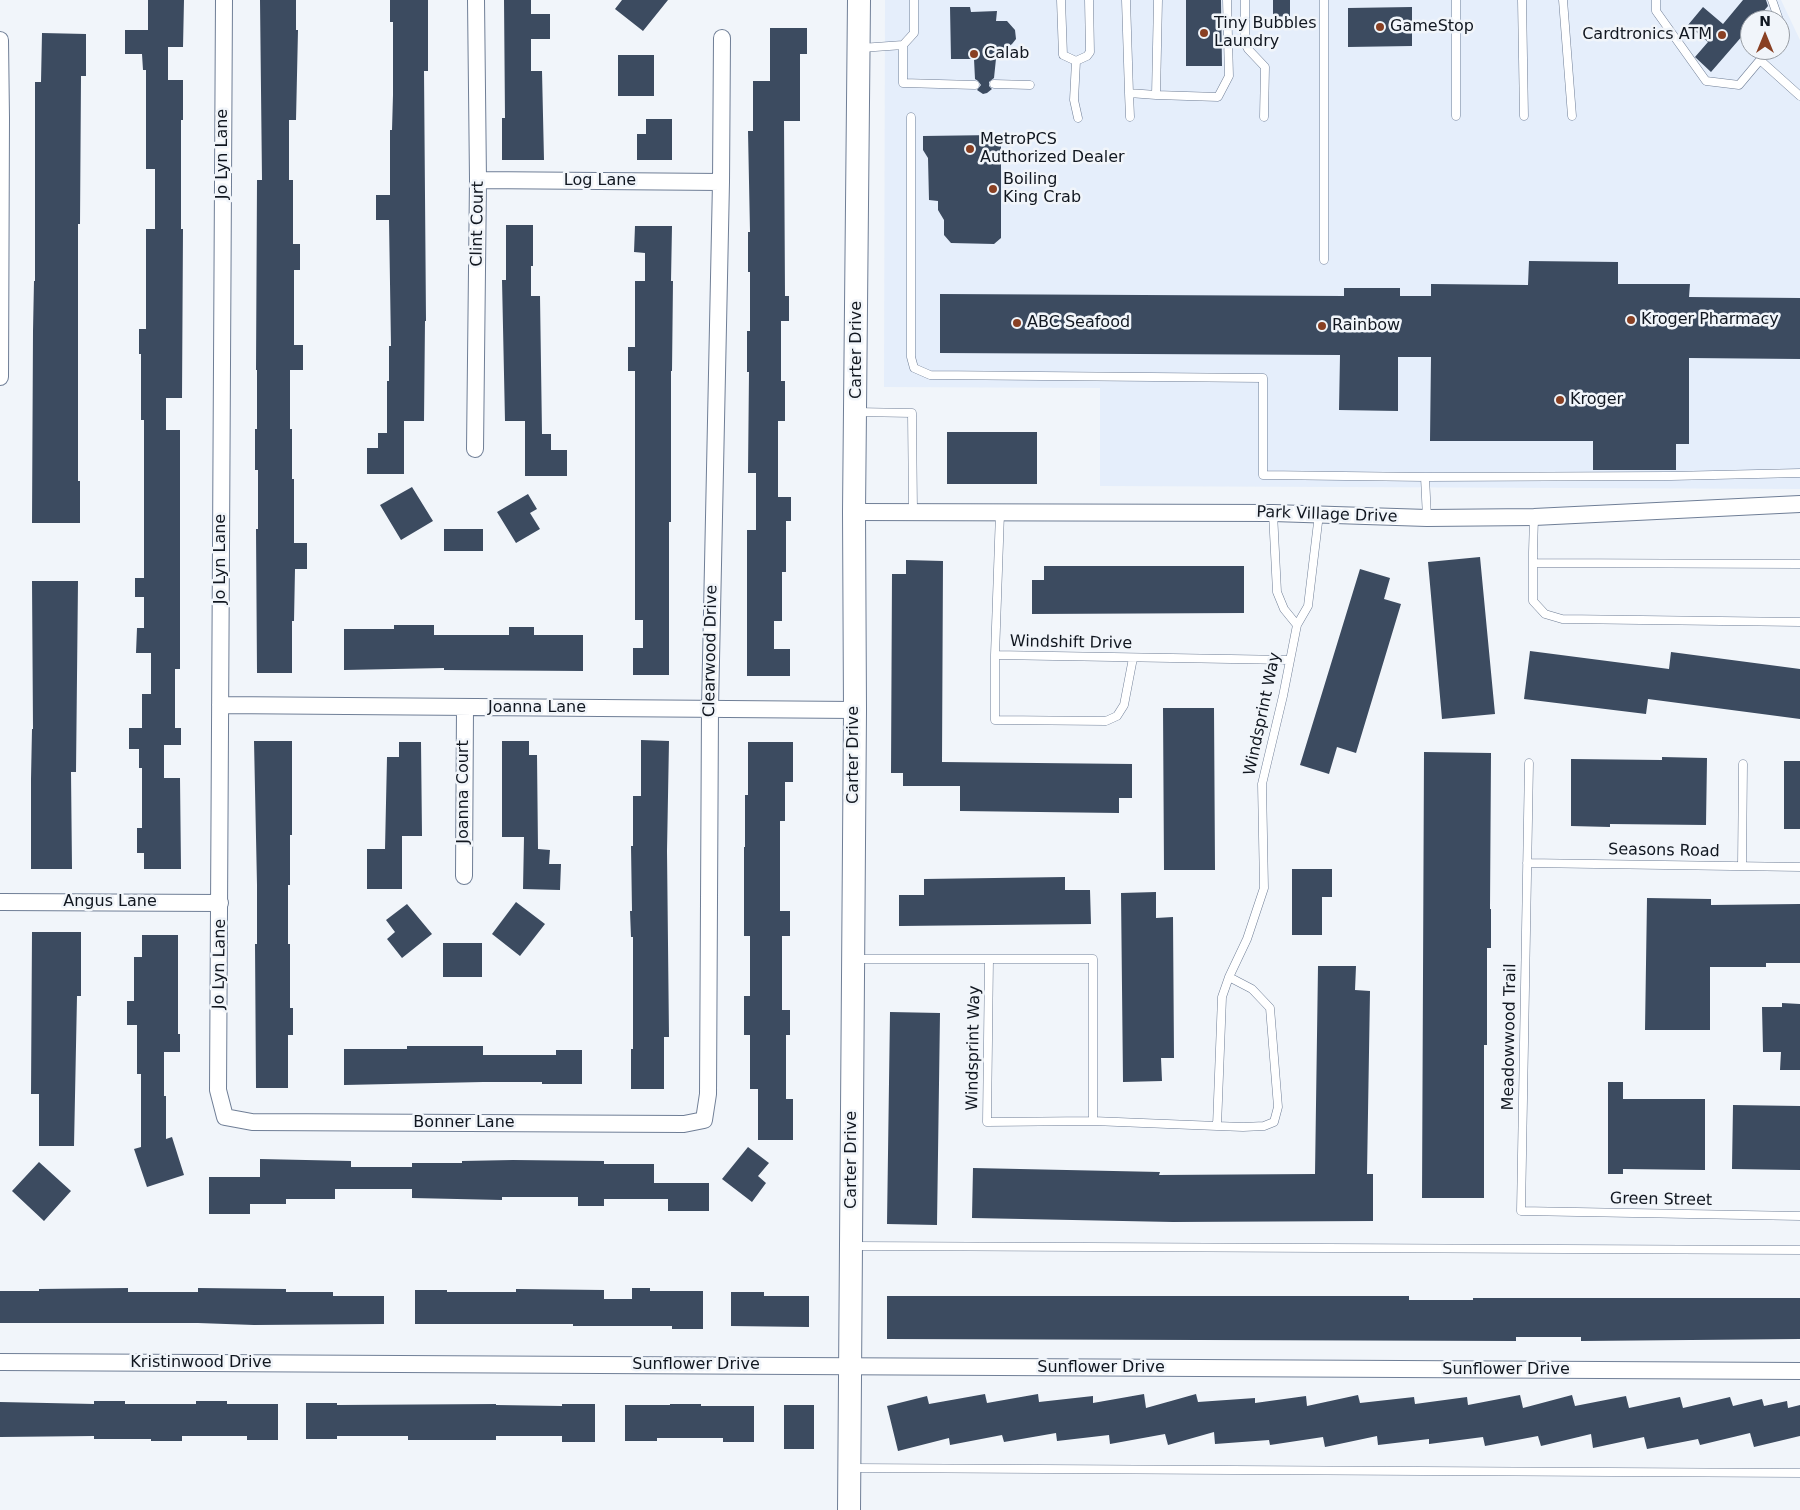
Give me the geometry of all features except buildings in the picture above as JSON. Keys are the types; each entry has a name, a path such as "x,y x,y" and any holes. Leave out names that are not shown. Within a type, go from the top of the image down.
{"street":[{"name":"Jo Lyn Lane","path":"224,0 218,1090 224,1117"},
{"name":"Clint Court","path":"475,449 478,180 476,0"},
{"name":"Carter Drive","path":"849,1510 855,710 854,512 859,0"},
{"name":"Clearwood Drive","path":"704,1120 708,1094 710,708 721,182 722,38"},
{"path":"0,40 0,377"},
{"name":"Log Lane","path":"478,180 721,182"},
{"name":"Park Village Drive","path":"854,512 1273,513 1427,518 1534,516 1800,504"},
{"name":"Joanna Lane","path":"220,705 855,710"},
{"name":"Joanna Court","path":"464,876 465,708"},
{"name":"Angus Lane","path":"0,902 220,903"},
{"name":"Bonner Lane","path":"224,1117 262,1122 684,1124 704,1120"},
{"name":"Kristinwood Drive","path":"0,1362 402,1363"},
{"name":"Sunflower Drive","path":"402,1363 1800,1371"}],"lane":[{"path":"914,0 914,33 903,45 903,83 975,84"},
{"path":"1061,0 1063,55 1076,61 1087,56 1090,52 1089,0"},
{"path":"1126,0 1130,117"},
{"path":"1156,95 1158,0"},
{"path":"1129,93 1218,97 1229,76 1228,0"},
{"path":"1245,0 1245,43 1248,49 1265,67 1264,117"},
{"path":"1324,0 1324,260"},
{"path":"1456,0 1456,116"},
{"path":"1522,0 1524,116"},
{"path":"1563,0 1572,116"},
{"path":"1656,0 1656,12 1706,81 1739,85 1760,60 1800,96"},
{"path":"859,48 903,45"},
{"path":"1076,61 1074,100 1078,118"},
{"path":"994,84 1030,85"},
{"path":"911,117 911,358 914,368 930,375 1263,378 1263,475 1425,477 1661,476 1800,473"},
{"path":"856,412 912,413 913,512"},
{"path":"1425,477 1427,518"},
{"name":"Windshift Drive","path":"1000,513 995,655 1289,660"},
{"path":"1273,513 1277,592 1284,609 1297,625"},
{"name":"Windsprint Way","path":"1217,1126 1222,997 1229,977 1247,940 1264,888 1262,784 1297,625 1308,606 1319,514"},
{"path":"1534,516 1533,601 1545,614 1562,619 1800,622"},
{"path":"1533,563 1800,564"},
{"path":"995,655 995,720 1106,721 1117,716 1124,705 1134,658"},
{"name":"Meadowwood Trail","path":"1521,1212 1529,763"},
{"path":"1742,866 1743,764"},
{"name":"Seasons Road","path":"1527,862 1800,867"},
{"path":"853,958 1093,959 1093,1121"},
{"name":"Windsprint Way","path":"989,959 988,1122 1093,1121 1243,1127 1264,1126 1274,1122 1278,1107 1270,1008 1252,989 1229,977"},
{"name":"Green Street","path":"1521,1212 1800,1216"},
{"path":"851,1246 1800,1250"},
{"path":"850,1468 1800,1473"}],"shaded area":[{"path":"885,0 1781,0 1786,10 1740,10 1740,60 1790,60 1790,19 1800,40 1800,489 1100,486 1100,388 884,387"}],"place":[{"name":"GameStop","path":"1380,27"},
{"name":"Tiny Bubbles Laundry","path":"1204,33"},
{"name":"Cardtronics ATM","path":"1722,35"},
{"name":"Calab","path":"974,54"},
{"name":"MetroPCS Authorized Dealer","path":"970,149"},
{"name":"Boiling King Crab","path":"993,189"},
{"name":"Kroger Pharmacy","path":"1631,320"},
{"name":"ABC Seafood","path":"1017,323"},
{"name":"Rainbow","path":"1322,326"},
{"name":"Kroger","path":"1560,400"}]}
